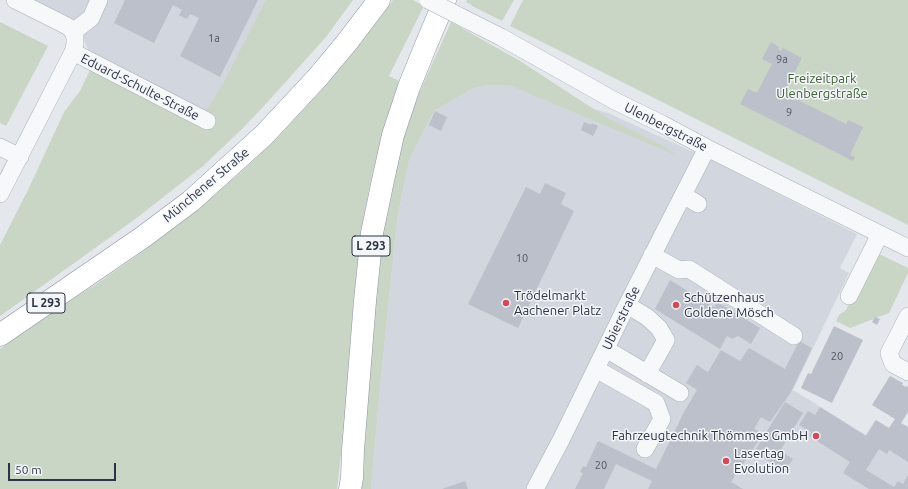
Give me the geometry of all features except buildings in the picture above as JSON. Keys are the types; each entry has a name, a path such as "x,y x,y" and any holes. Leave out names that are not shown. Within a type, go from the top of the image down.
{"highway":[{"name":"Münchener Straße","path":"0,335 143,237 191,201 264,135 318,77 379,0"},
{"name":"L 293","path":"350,489 372,233 393,135 409,88 445,0"}],"street":[{"path":"15,0 65,25 73,32 91,18 99,0"},
{"name":"Ulenbergstraße","path":"428,0 501,36 615,101 908,248"},
{"name":"Eduard-Schulte-Straße","path":"0,194 74,52 75,37 73,32"},
{"name":"Eduard-Schulte-Straße","path":"74,52 207,121"},
{"path":"0,146 20,156"},
{"name":"Ubierstraße","path":"535,489 707,148"},
{"path":"683,195 698,204"},
{"path":"849,296 880,234"},
{"path":"652,255 679,270 689,269 794,336"},
{"path":"627,305 647,317 659,328 666,340 647,374"},
{"path":"908,316 889,353 893,364 908,372"},
{"path":"606,349 680,393"},
{"path":"596,369 656,403 662,419 645,449"}],"shaded area":[{"path":"31,0 276,0 208,122 95,63 74,21"},
{"path":"489,85 509,85 608,113 709,159 857,234 840,268 849,273 793,390 866,435 875,420 908,440 908,489 371,489 397,220 409,161 434,111 474,88"}],"green space":[{"path":"266,0 353,0 326,37 264,106 203,166 138,217 0,316 0,245 29,188 64,112 80,91 90,70 200,121 224,82"},
{"path":"393,0 413,0 424,6 389,76 399,81 383,132 371,180 361,233 354,300 348,392 337,489 0,489 0,349 58,308 95,285 138,255 196,211 242,171 279,136 318,94 355,50"},
{"path":"467,0 514,0 502,21 472,6 466,2"},
{"name":"Freizeitpark Ulenbergstraße","path":"523,0 908,0 908,225 510,26"},
{"path":"0,22 48,46 6,126 0,123"},
{"path":"451,22 520,61 609,119 665,147 676,155 509,85 489,85 474,88 434,111 409,161 397,220 371,489 358,489 380,230 407,122"},
{"path":"879,254 908,268 908,273 889,313 850,328 836,321 839,315 846,310 857,287"}],"place":[{"name":"Trödelmarkt Aachener Platz","path":"506,303"},
{"name":"Schützenhaus Goldene Mösch","path":"676,305"},
{"name":"Fahrzeugtechnik Thömmes GmbH","path":"816,436"},
{"name":"Lasertag Evolution","path":"726,461"}]}
